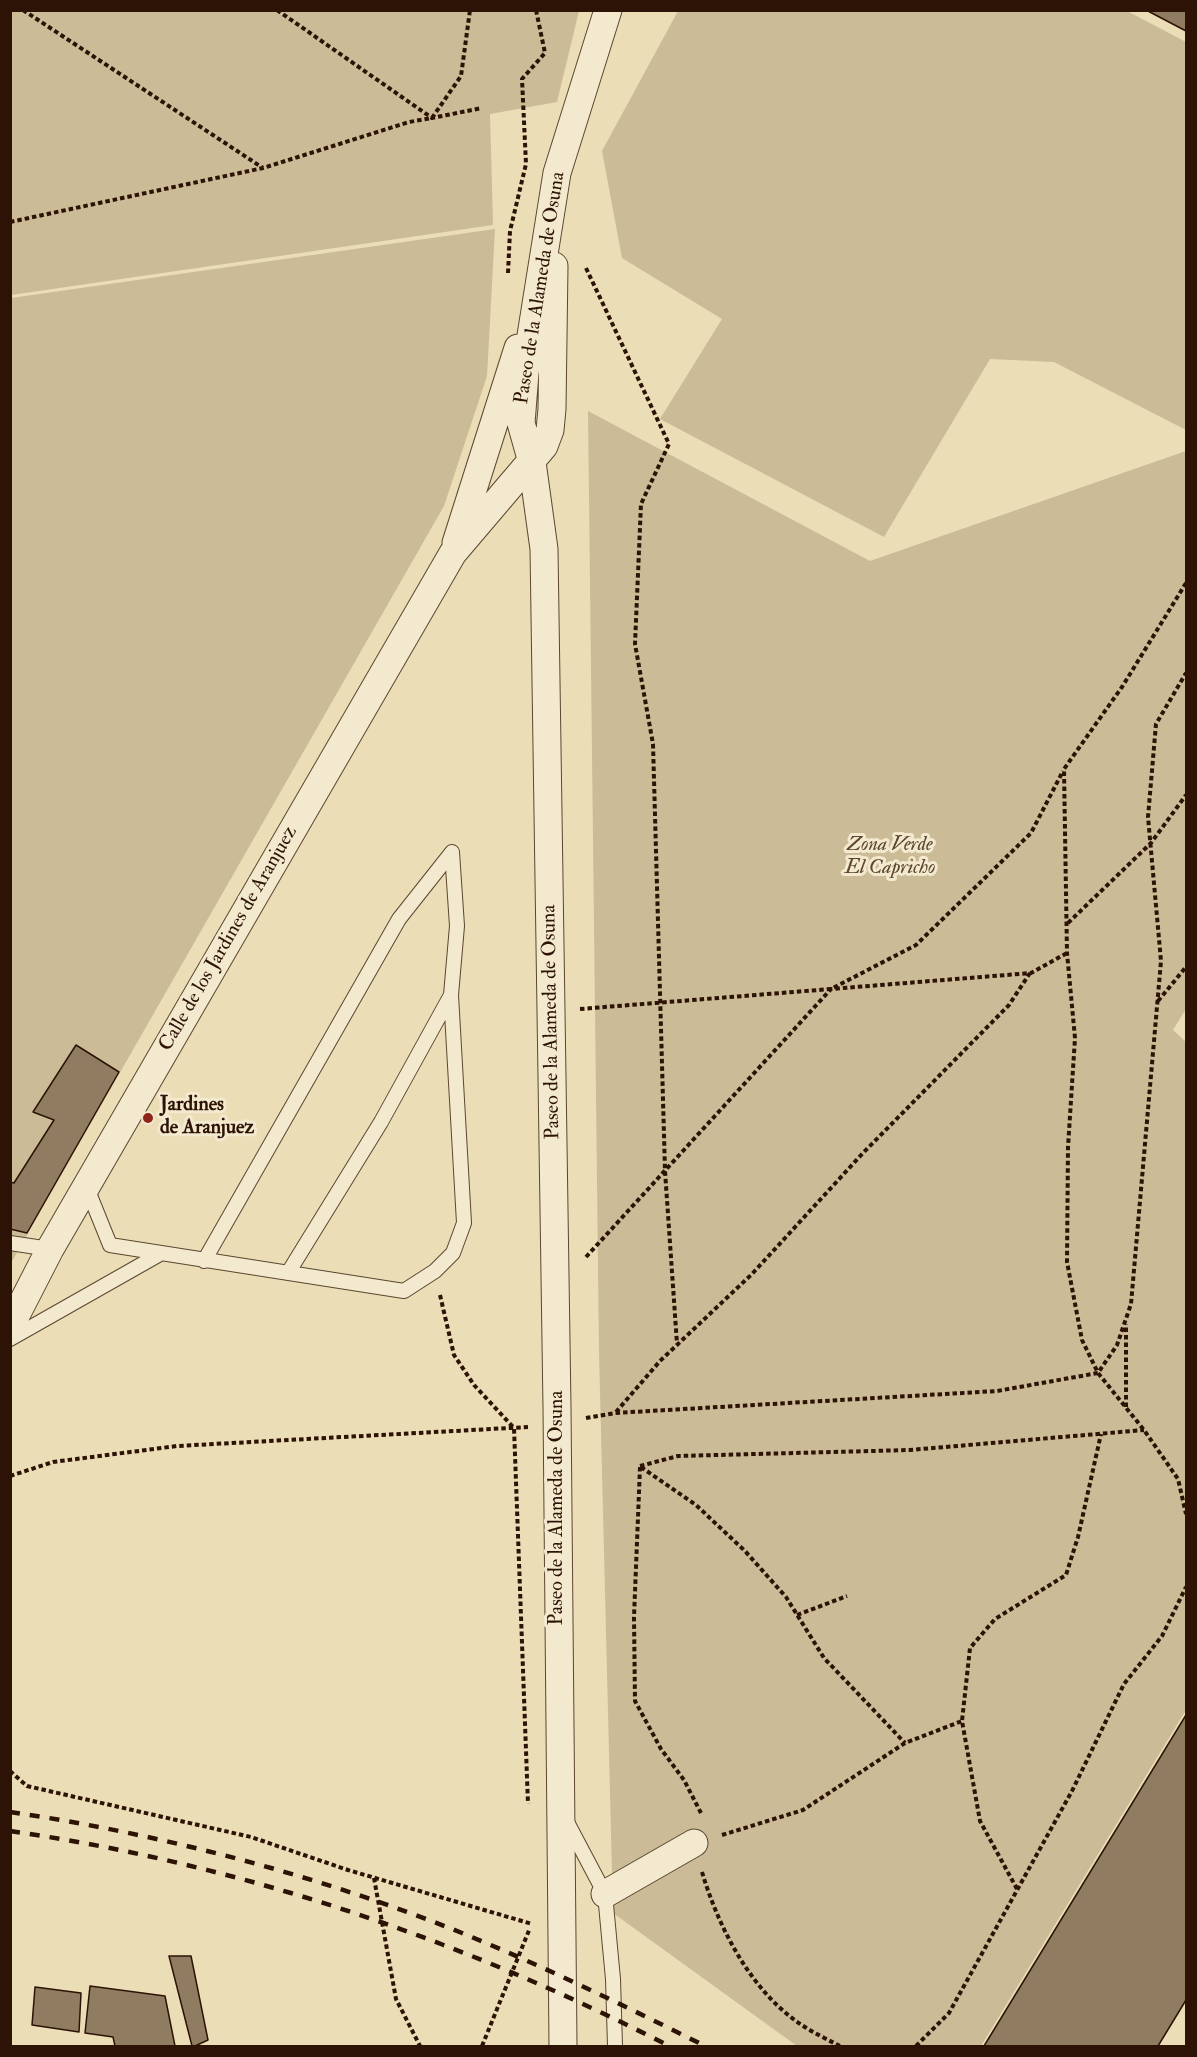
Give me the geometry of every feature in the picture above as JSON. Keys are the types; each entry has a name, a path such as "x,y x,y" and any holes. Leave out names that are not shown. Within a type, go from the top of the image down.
{"street":[{"name":"Paseo de la Alameda de Osuna","path":"562,2046 557,1407 544,549 532,462 521,423 534,306 557,172 608,10"},
{"name":"Calle de los Jardines de Aranjuez","path":"10,1328 50,1249 453,553 544,446 550,430 552,409 554,270 552,241 547,228"},
{"name":"Calle de los Jardines de Aranjuez","path":"453,553 508,372 534,306"},
{"path":"10,1310 35,1276"},
{"path":"605,1894 704,1841"}],"lane":[{"path":"87,1188 111,1245 204,1261 404,1291 435,1271 453,1253 464,1223 451,995 457,926 452,852 399,919 204,1261"},
{"path":"288,1273 381,1122 451,995"},
{"path":"10,1244 50,1249"},
{"path":"10,1339 160,1254"},
{"path":"560,1809 605,1894 613,1979 615,2046"}],"path":[{"path":"23,10 263,168"},
{"path":"277,10 432,118"},
{"path":"432,118 461,76 470,10"},
{"path":"508,277 510,231 526,164 522,79 545,53 536,10"},
{"path":"10,222 263,168 409,122 482,108"},
{"path":"583,262 669,444 641,504 635,644 653,744 665,1171 678,1344"},
{"path":"585,1257 831,989 916,945 1031,833 1064,769 1122,687 1186,583"},
{"path":"578,1419 615,1413 997,1391 1098,1373 1117,1345 1131,1304 1161,961 1148,817 1156,724 1186,673"},
{"path":"1064,769 1067,953 1075,1038 1068,1147 1067,1262 1082,1340 1098,1373 1144,1430 1178,1479 1186,1514"},
{"path":"1068,923 1151,843 1186,795"},
{"path":"579,1009 1030,973 1067,953"},
{"path":"1157,1002 1186,967"},
{"path":"615,1413 678,1344 752,1274 863,1153 1009,1005 1030,973"},
{"path":"435,1271 454,1355 474,1385 514,1428 528,1808"},
{"path":"1125,1407 1126,1320"},
{"path":"10,1476 53,1462 177,1446 532,1427"},
{"path":"640,1466 678,1456 910,1450 1144,1430"},
{"path":"1018,1890 980,1821 962,1721 970,1648 995,1619 1066,1575 1078,1537 1101,1434"},
{"path":"640,1466 705,1513 745,1551 786,1597 824,1658 905,1743"},
{"path":"640,1466 634,1617 635,1701 661,1749 684,1780 704,1841 708,1892 731,1943 761,1986 795,2020 840,2046"},
{"path":"916,2046 949,2013 1072,1791 1124,1684 1162,1636 1186,1587"},
{"path":"797,1616 847,1596"},
{"path":"704,1841 803,1810 905,1743 962,1721"},
{"path":"10,1771 27,1786 252,1837 374,1878 532,1924"},
{"path":"374,1878 396,1999 420,2046"},
{"path":"482,2046 532,1924 531,1913"}],"green space":[{"path":"10,11 579,11 557,102 490,114 493,225 11,295"},
{"path":"678,11 1127,11 1186,42 1186,430 1054,362 990,359 884,537 660,419 722,319 622,258 602,151"},
{"path":"495,229 487,376 444,506 11,1263 11,298"},
{"name":"Zona Verde El Capricho","path":"588,411 870,561 1186,451 1186,1009 1173,1030 1186,1042 1186,1710 981,2046 797,2046 613,1913 599,1351"}],"building":[{"path":"1146,10 1186,10 1186,31"},
{"path":"76,1045 119,1072 27,1233 10,1229 10,1182 14,1183 54,1120 33,1112"},
{"path":"1186,1715 1186,2000 1158,2046 984,2046"},
{"path":"169,1956 191,1956 208,2040 195,2046 192,2046"},
{"path":"90,1986 165,1996 175,2046 115,2046 113,2037 85,2033"},
{"path":"35,1987 81,1993 79,2032 32,2025"}],"railway":[{"path":"10,1812 125,1832 182,1845 240,1859 353,1893 493,1946 585,1987 705,2046"},
{"path":"10,1831 96,1845 181,1864 348,1911 431,1940 511,1972 669,2046"}],"place":[{"name":"Jardines de Aranjuez","path":"148,1118"}]}
